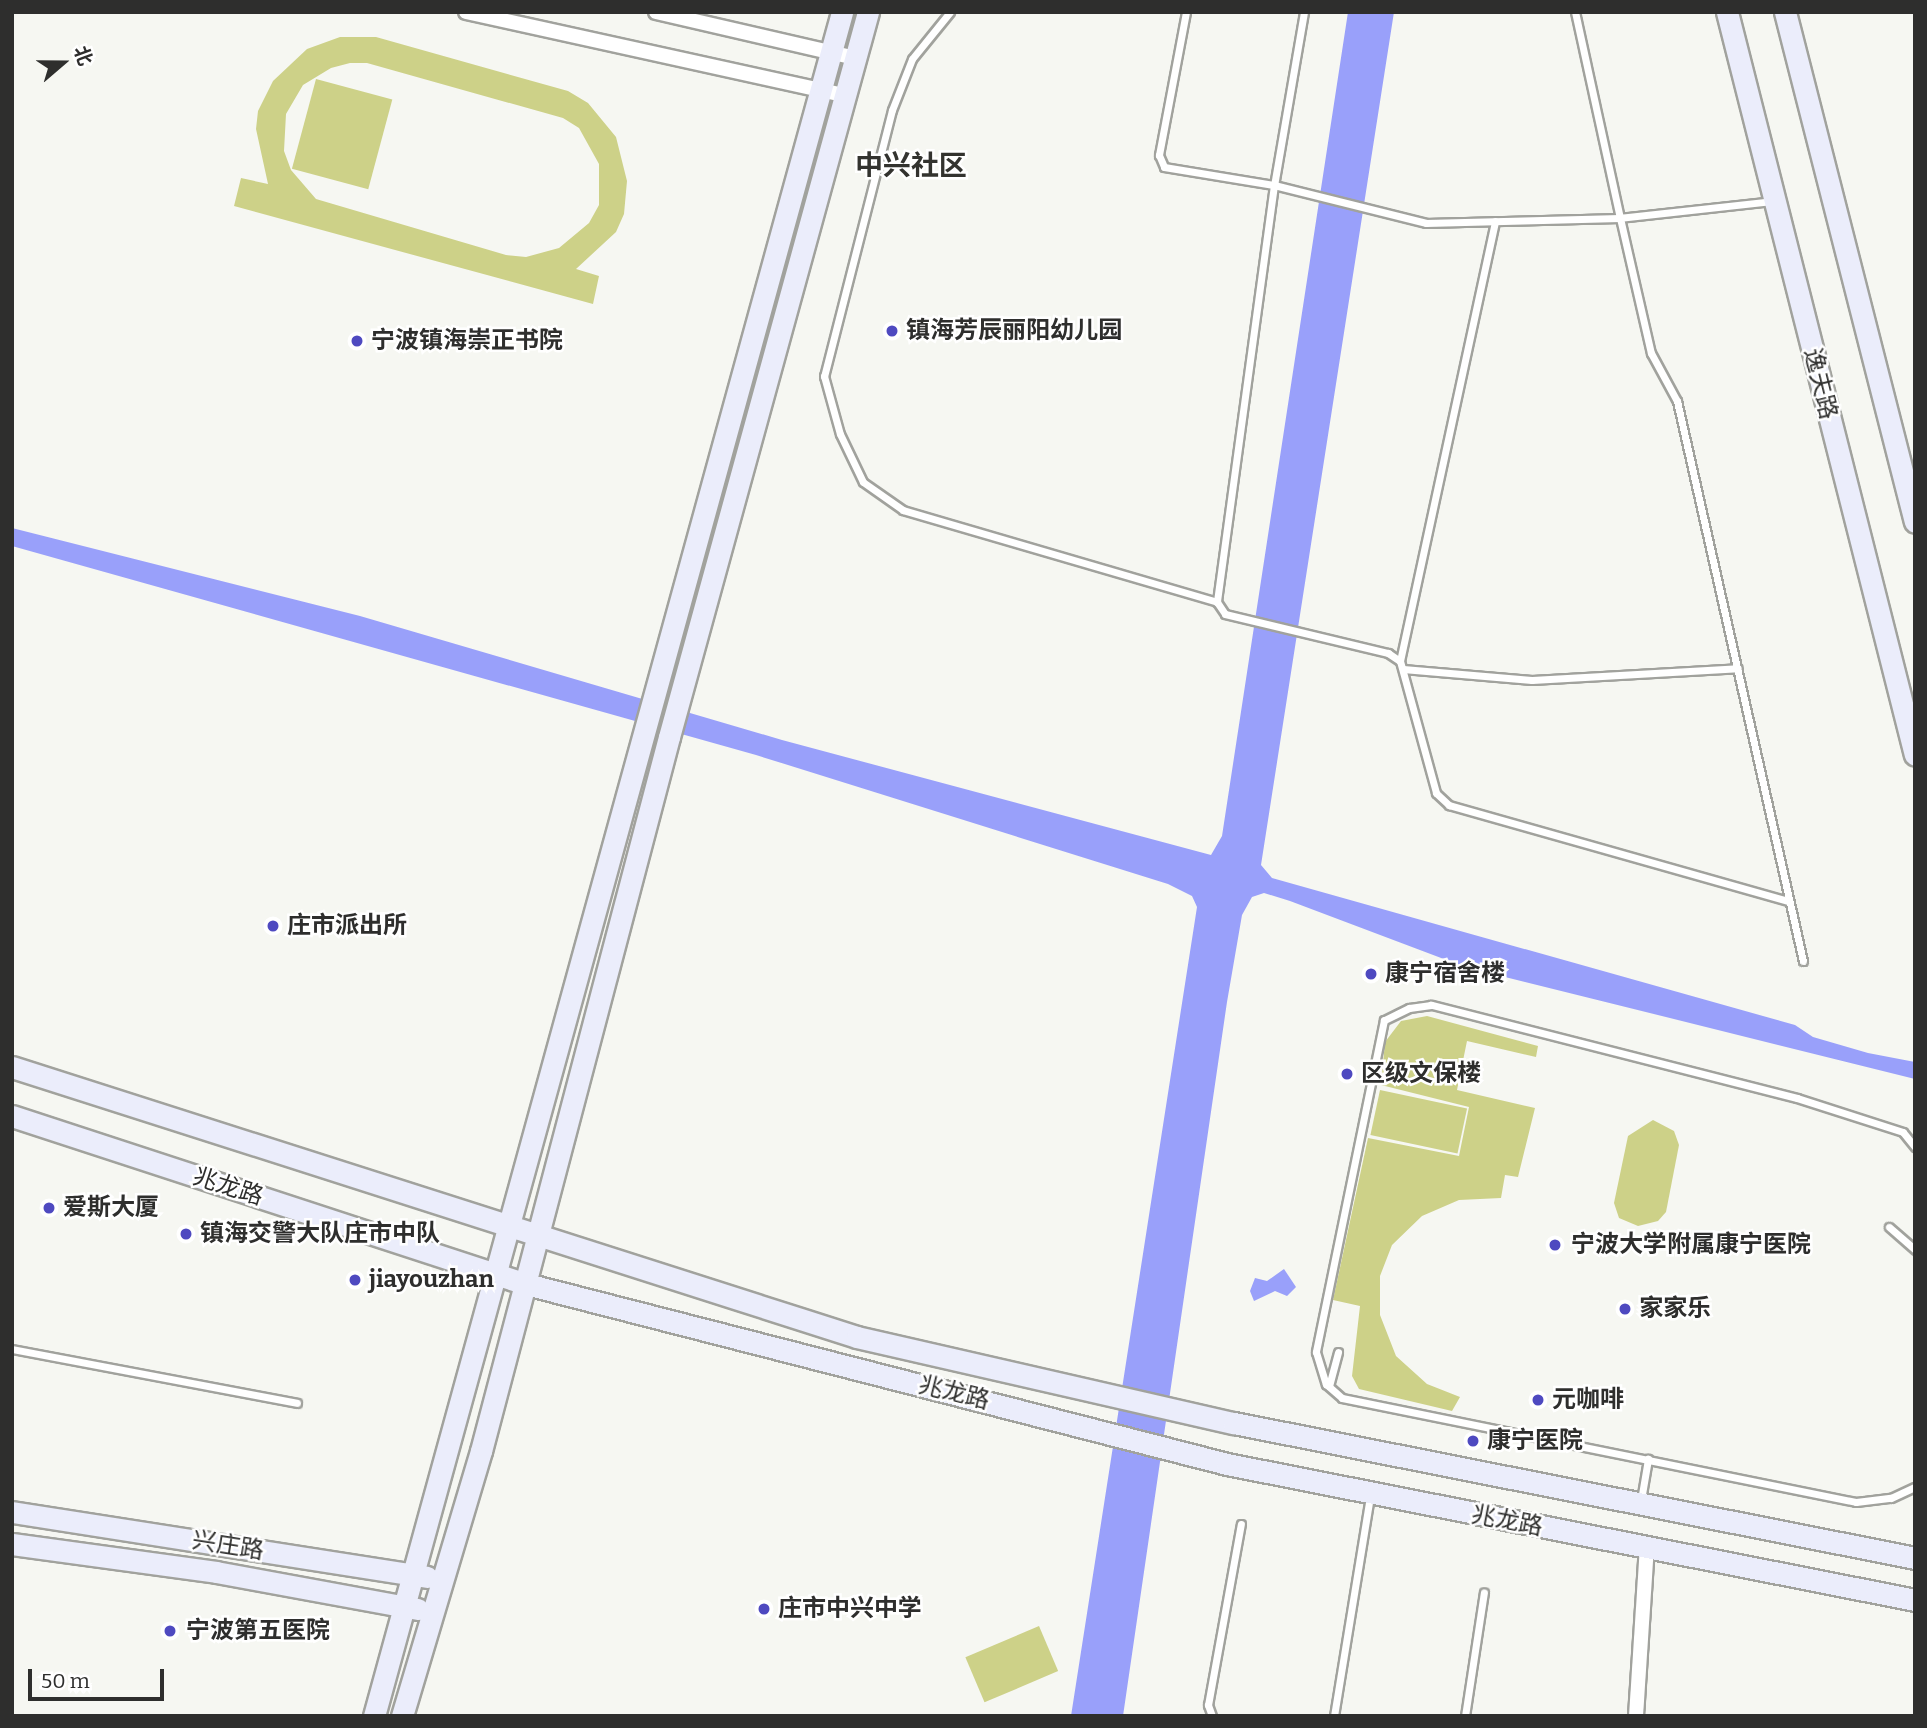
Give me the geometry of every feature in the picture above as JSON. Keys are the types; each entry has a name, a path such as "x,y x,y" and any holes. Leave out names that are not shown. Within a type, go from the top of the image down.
{"main road":[{"path":"374,1716 842,12"},
{"path":"402,1716 526,1284 669,737 868,12"},
{"name":"逸夫路","path":"1727,12 1915,755"},
{"path":"1785,12 1915,522"},
{"name":"兆龙路","path":"12,1067 857,1337 1234,1423 1915,1558"},
{"name":"兆龙路","path":"12,1116 494,1275 1227,1464 1915,1600"},
{"name":"兴庄路","path":"12,1512 443,1580"},
{"name":"兴庄路","path":"12,1544 216,1572 433,1611"}],"street":[{"path":"466,12 845,95"},
{"path":"656,12 855,58"},
{"path":"1636,1716 1647,1548"}],"lane":[{"path":"950,12 912,59 888,124 824,376 840,434 863,482 903,510 1217,602 1225,614 1306,637 1388,653 1401,665 1532,680 1738,668"},
{"path":"1186,12 1159,155 1164,167 1274,185 1426,223 1620,218 1774,201"},
{"path":"1217,602 1274,185 1304,12"},
{"path":"1575,12 1651,353 1677,401 1803,961"},
{"path":"1494,221 1401,665 1436,793 1449,806 1790,901"},
{"path":"1915,1147 1903,1132 1797,1098 1458,1011 1432,1005 1392,1014 1384,1020 1316,1352 1318,1370 1342,1398 1856,1502 1891,1498 1915,1488"},
{"path":"1889,1227 1915,1250"},
{"path":"12,1349 297,1403"},
{"path":"1329,1386 1338,1352"},
{"path":"1641,1504 1648,1460"},
{"path":"1334,1716 1370,1494"},
{"path":"1212,1716 1208,1705 1241,1524"},
{"path":"1465,1716 1484,1592"}],"green space":[{"path":"340,37 376,37 568,91 588,103 616,137 627,181 624,214 616,232 576,269 599,276 593,304 234,206 241,178 268,184 256,129 258,111 273,81 307,49","holes":["350,63 367,63 563,118 579,128 599,164 599,205 589,223 559,248 526,257 506,255 316,199 291,170 284,151 286,114 303,85 331,68"]},
{"path":"316,79 392,99 368,189 292,169"},
{"path":"1427,1016 1538,1046 1536,1057 1467,1041 1457,1090 1535,1108 1518,1177 1505,1175 1501,1198 1459,1200 1422,1216 1392,1245 1380,1276 1380,1315 1396,1356 1427,1384 1460,1397 1452,1411 1359,1389 1352,1376 1360,1306 1333,1300 1368,1138 1459,1156 1469,1107 1381,1085 1385,1042 1401,1021"},
{"path":"1380,1090 1467,1109 1457,1153 1370,1135"},
{"path":"1653,1120 1674,1131 1679,1145 1666,1212 1658,1221 1638,1226 1619,1218 1614,1203 1628,1136"},
{"path":"1039,1626 1058,1671 985,1702 965,1657"}],"water":[{"path":"1348,12 1394,12 1261,865 1272,878 1795,1025 1813,1037 1868,1053 1915,1062 1915,1079 1465,967 1290,901 1264,893 1252,897 1242,915 1227,1002 1123,1716 1071,1716 1197,907 1192,896 1168,884 756,755 12,546 12,528 360,616 782,740 1211,855 1222,836"},
{"path":"1284,1269 1296,1287 1287,1296 1275,1291 1254,1301 1250,1291 1255,1278 1267,1281"}],"place":[{"name":"镇海芳辰丽阳幼儿园","path":"892,331"},
{"name":"宁波镇海崇正书院","path":"357,341"},
{"name":"庄市派出所","path":"273,926"},
{"name":"康宁宿舍楼","path":"1371,974"},
{"name":"区级文保楼","path":"1347,1074"},
{"name":"爱斯大厦","path":"49,1208"},
{"name":"镇海交警大队庄市中队","path":"186,1234"},
{"name":"宁波大学附属康宁医院","path":"1555,1245"},
{"name":"jiayouzhan","path":"355,1280"},
{"name":"家家乐","path":"1625,1309"},
{"name":"元咖啡","path":"1538,1400"},
{"name":"康宁医院","path":"1473,1441"},
{"name":"庄市中兴中学","path":"764,1609"},
{"name":"宁波第五医院","path":"170,1631"}],"district":[{"name":"中兴社区","path":"911,166"}]}
